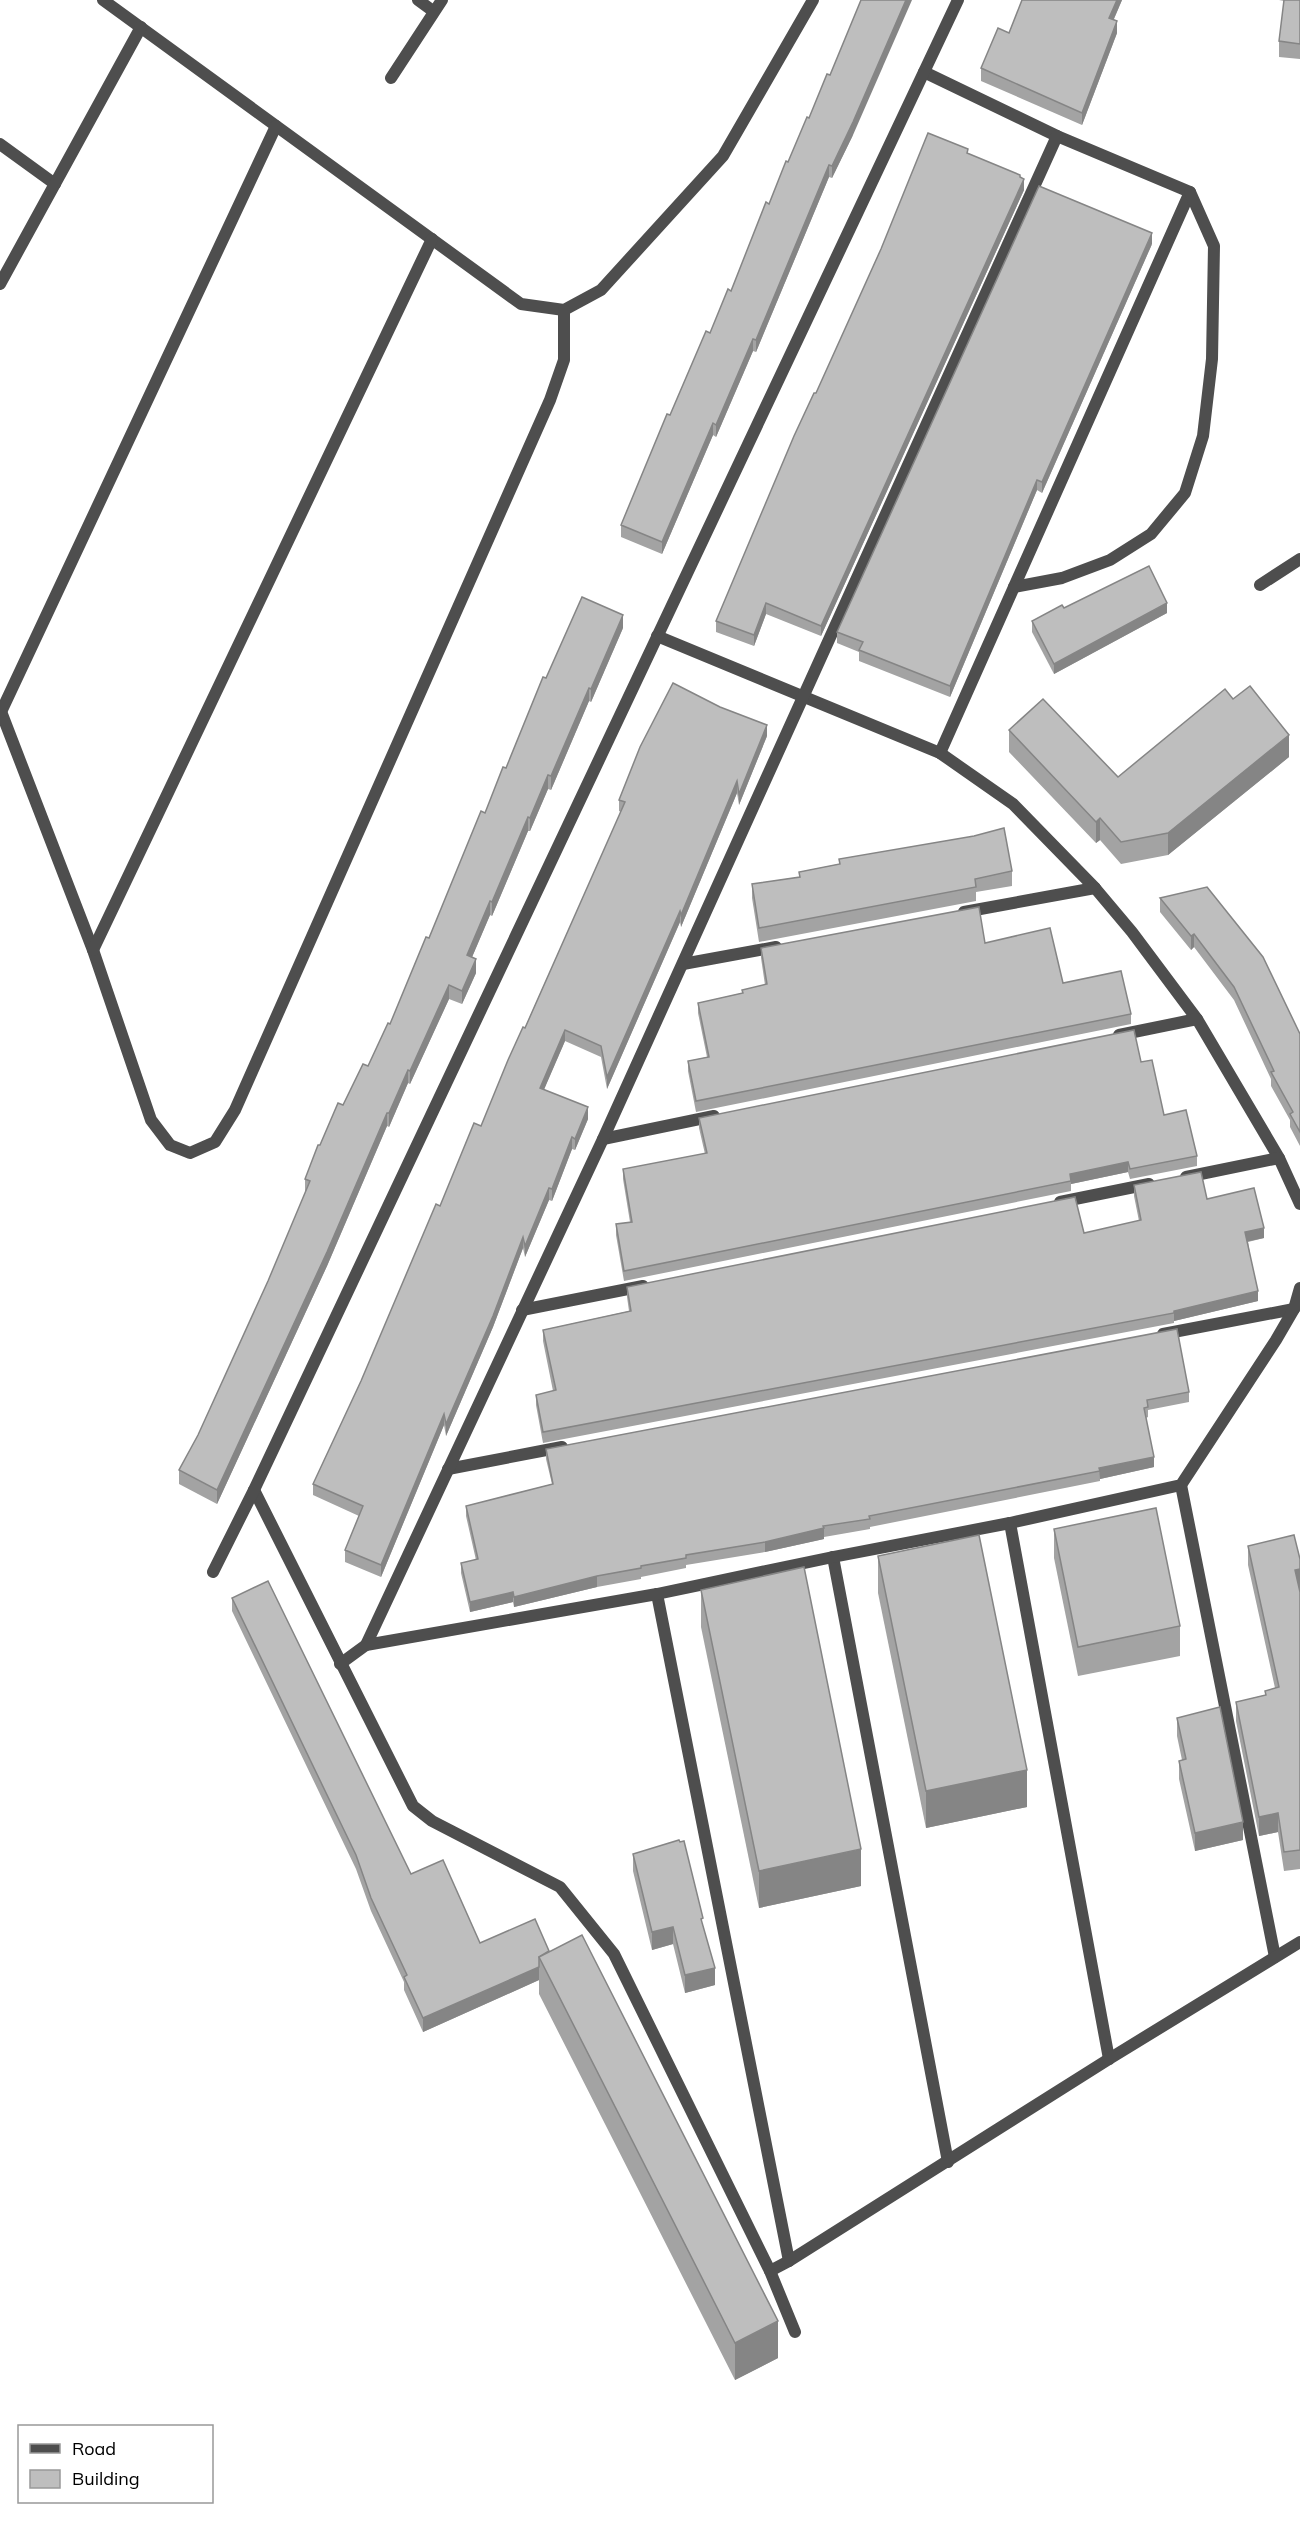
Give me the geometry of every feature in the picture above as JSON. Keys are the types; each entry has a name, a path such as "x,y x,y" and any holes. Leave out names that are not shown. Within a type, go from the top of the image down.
{"street":[{"path":"103,0 521,304 564,310 601,290 723,156 813,0"},
{"path":"418,0 433,11"},
{"path":"391,78 442,0"},
{"path":"213,1572 254,1490 958,0"},
{"path":"0,284 141,27"},
{"path":"924,72 1057,136 1190,192 1214,246 1212,358 1204,425 1185,493 1151,534 1110,560 1062,578 1014,587"},
{"path":"276,126 0,710 93,950 151,1120 170,1145 190,1153 215,1142 236,1110 550,400 564,360 564,310"},
{"path":"366,1646 603,1139 1057,136"},
{"path":"0,144 55,184"},
{"path":"940,753 1190,192"},
{"path":"93,950 432,239"},
{"path":"1260,585 1300,559"},
{"path":"657,636 940,753 1013,804 1095,888 1132,932 1197,1019 1279,1158 1300,1204"},
{"path":"954,914 1095,888"},
{"path":"683,964 789,945"},
{"path":"1104,1038 1197,1019"},
{"path":"603,1139 731,1113"},
{"path":"1046,1205 1279,1158"},
{"path":"522,1310 650,1284"},
{"path":"1275,1957 1182,1485 1294,1309 1300,1288"},
{"path":"1153,1335 1294,1309"},
{"path":"448,1469 577,1444"},
{"path":"340,1664 366,1646 657,1594 1010,1523 1182,1485"},
{"path":"254,1490 413,1806 432,1821 560,1887 614,1954 770,2271 795,2332"},
{"path":"1010,1523 1109,2059"},
{"path":"832,1557 948,2162"},
{"path":"657,1594 789,2261"},
{"path":"770,2271 1300,1942"}],"building":[{"path":"861,0 906,0 853,122 832,166 829,165 756,340 753,339 716,425 713,423 662,542 621,525 667,414 670,415 706,331 710,333 728,289 731,291 766,202 769,204 786,161 788,162 807,117 809,118 827,74 830,75"},
{"path":"1022,0 1117,0 1109,18 1117,21 1082,113 981,68 998,28 1009,33"},
{"path":"1284,0 1300,0 1300,44 1279,41"},
{"path":"928,133 968,149 967,153 1020,175 1024,179 821,626 766,603 754,635 716,621 794,436 816,393 881,249"},
{"path":"1039,186 1152,233 1042,482 1037,480 950,686 859,650 863,642 837,632"},
{"path":"1149,566 1167,603 1054,664 1032,621 1062,605 1064,608"},
{"path":"582,597 623,615 551,776 548,775 492,902 490,901 467,955 476,959 462,991 449,985 410,1071 408,1070 387,1113 327,1252 217,1490 179,1470 198,1435 268,1281 310,1181 305,1179 318,1145 320,1145 338,1103 343,1105 363,1064 368,1066 388,1023 390,1024 426,937 429,938 481,811 485,813 543,677 546,678"},
{"path":"673,683 720,707 767,725 739,794 737,781 681,915 680,911 607,1077 601,1046 565,1030 540,1088 588,1107 575,1139 572,1137 552,1189 549,1188 525,1246 523,1237 493,1316 446,1424 444,1414 381,1565 345,1550 363,1506 313,1484 361,1381 436,1204 440,1206 474,1123 481,1126 508,1060 523,1027 525,1028 625,802 619,800 640,747"},
{"path":"1250,686 1289,735 1168,833 1121,842 1100,818 1096,822 1009,730 1043,699 1118,777 1225,689 1233,699"},
{"path":"1004,828 1012,871 975,879 976,887 759,928 752,884 800,877 799,872 840,864 839,859 974,836"},
{"path":"1207,887 1263,957 1300,1034 1300,1132 1290,1114 1293,1112 1271,1072 1274,1071 1234,987 1194,934 1191,936 1160,898"},
{"path":"979,907 985,943 1050,928 1063,983 1121,971 1131,1014 696,1101 688,1061 709,1057 698,1003 743,993 742,990 767,984 761,948"},
{"path":"1134,1030 1141,1062 1152,1060 1164,1115 1186,1110 1197,1156 1130,1169 1128,1162 1070,1174 1071,1181 624,1271 616,1224 632,1222 623,1169 707,1153 699,1118"},
{"path":"1201,1172 1207,1199 1254,1188 1264,1228 1245,1232 1258,1291 1174,1311 1174,1313 543,1432 536,1395 556,1390 543,1330 631,1311 627,1287 1075,1197 1084,1233 1141,1220 1134,1185"},
{"path":"1177,1329 1189,1392 1147,1400 1148,1407 1144,1408 1154,1457 1099,1468 1100,1471 869,1516 870,1519 823,1526 824,1528 765,1542 686,1555 686,1558 641,1566 641,1568 597,1576 514,1597 513,1592 470,1602 461,1563 478,1559 466,1506 553,1484 546,1449"},
{"path":"1156,1508 1180,1626 1078,1647 1054,1529"},
{"path":"979,1535 1027,1770 926,1791 878,1556"},
{"path":"1294,1535 1300,1559 1300,1569 1295,1570 1300,1592 1300,1850 1284,1852 1278,1813 1259,1817 1236,1702 1266,1695 1265,1691 1279,1687 1248,1546"},
{"path":"804,1567 861,1849 759,1871 701,1590"},
{"path":"268,1581 411,1874 443,1860 480,1943 535,1919 549,1951 539,1957 539,1967 423,2018 404,1977 407,1975 371,1898 356,1855 232,1598"},
{"path":"1220,1707 1243,1822 1195,1833 1179,1761 1186,1759 1177,1718"},
{"path":"679,1840 684,1841 703,1918 701,1919 715,1968 685,1975 673,1927 652,1932 633,1854"},
{"path":"582,1935 778,2321 735,2343 539,1957"}]}
